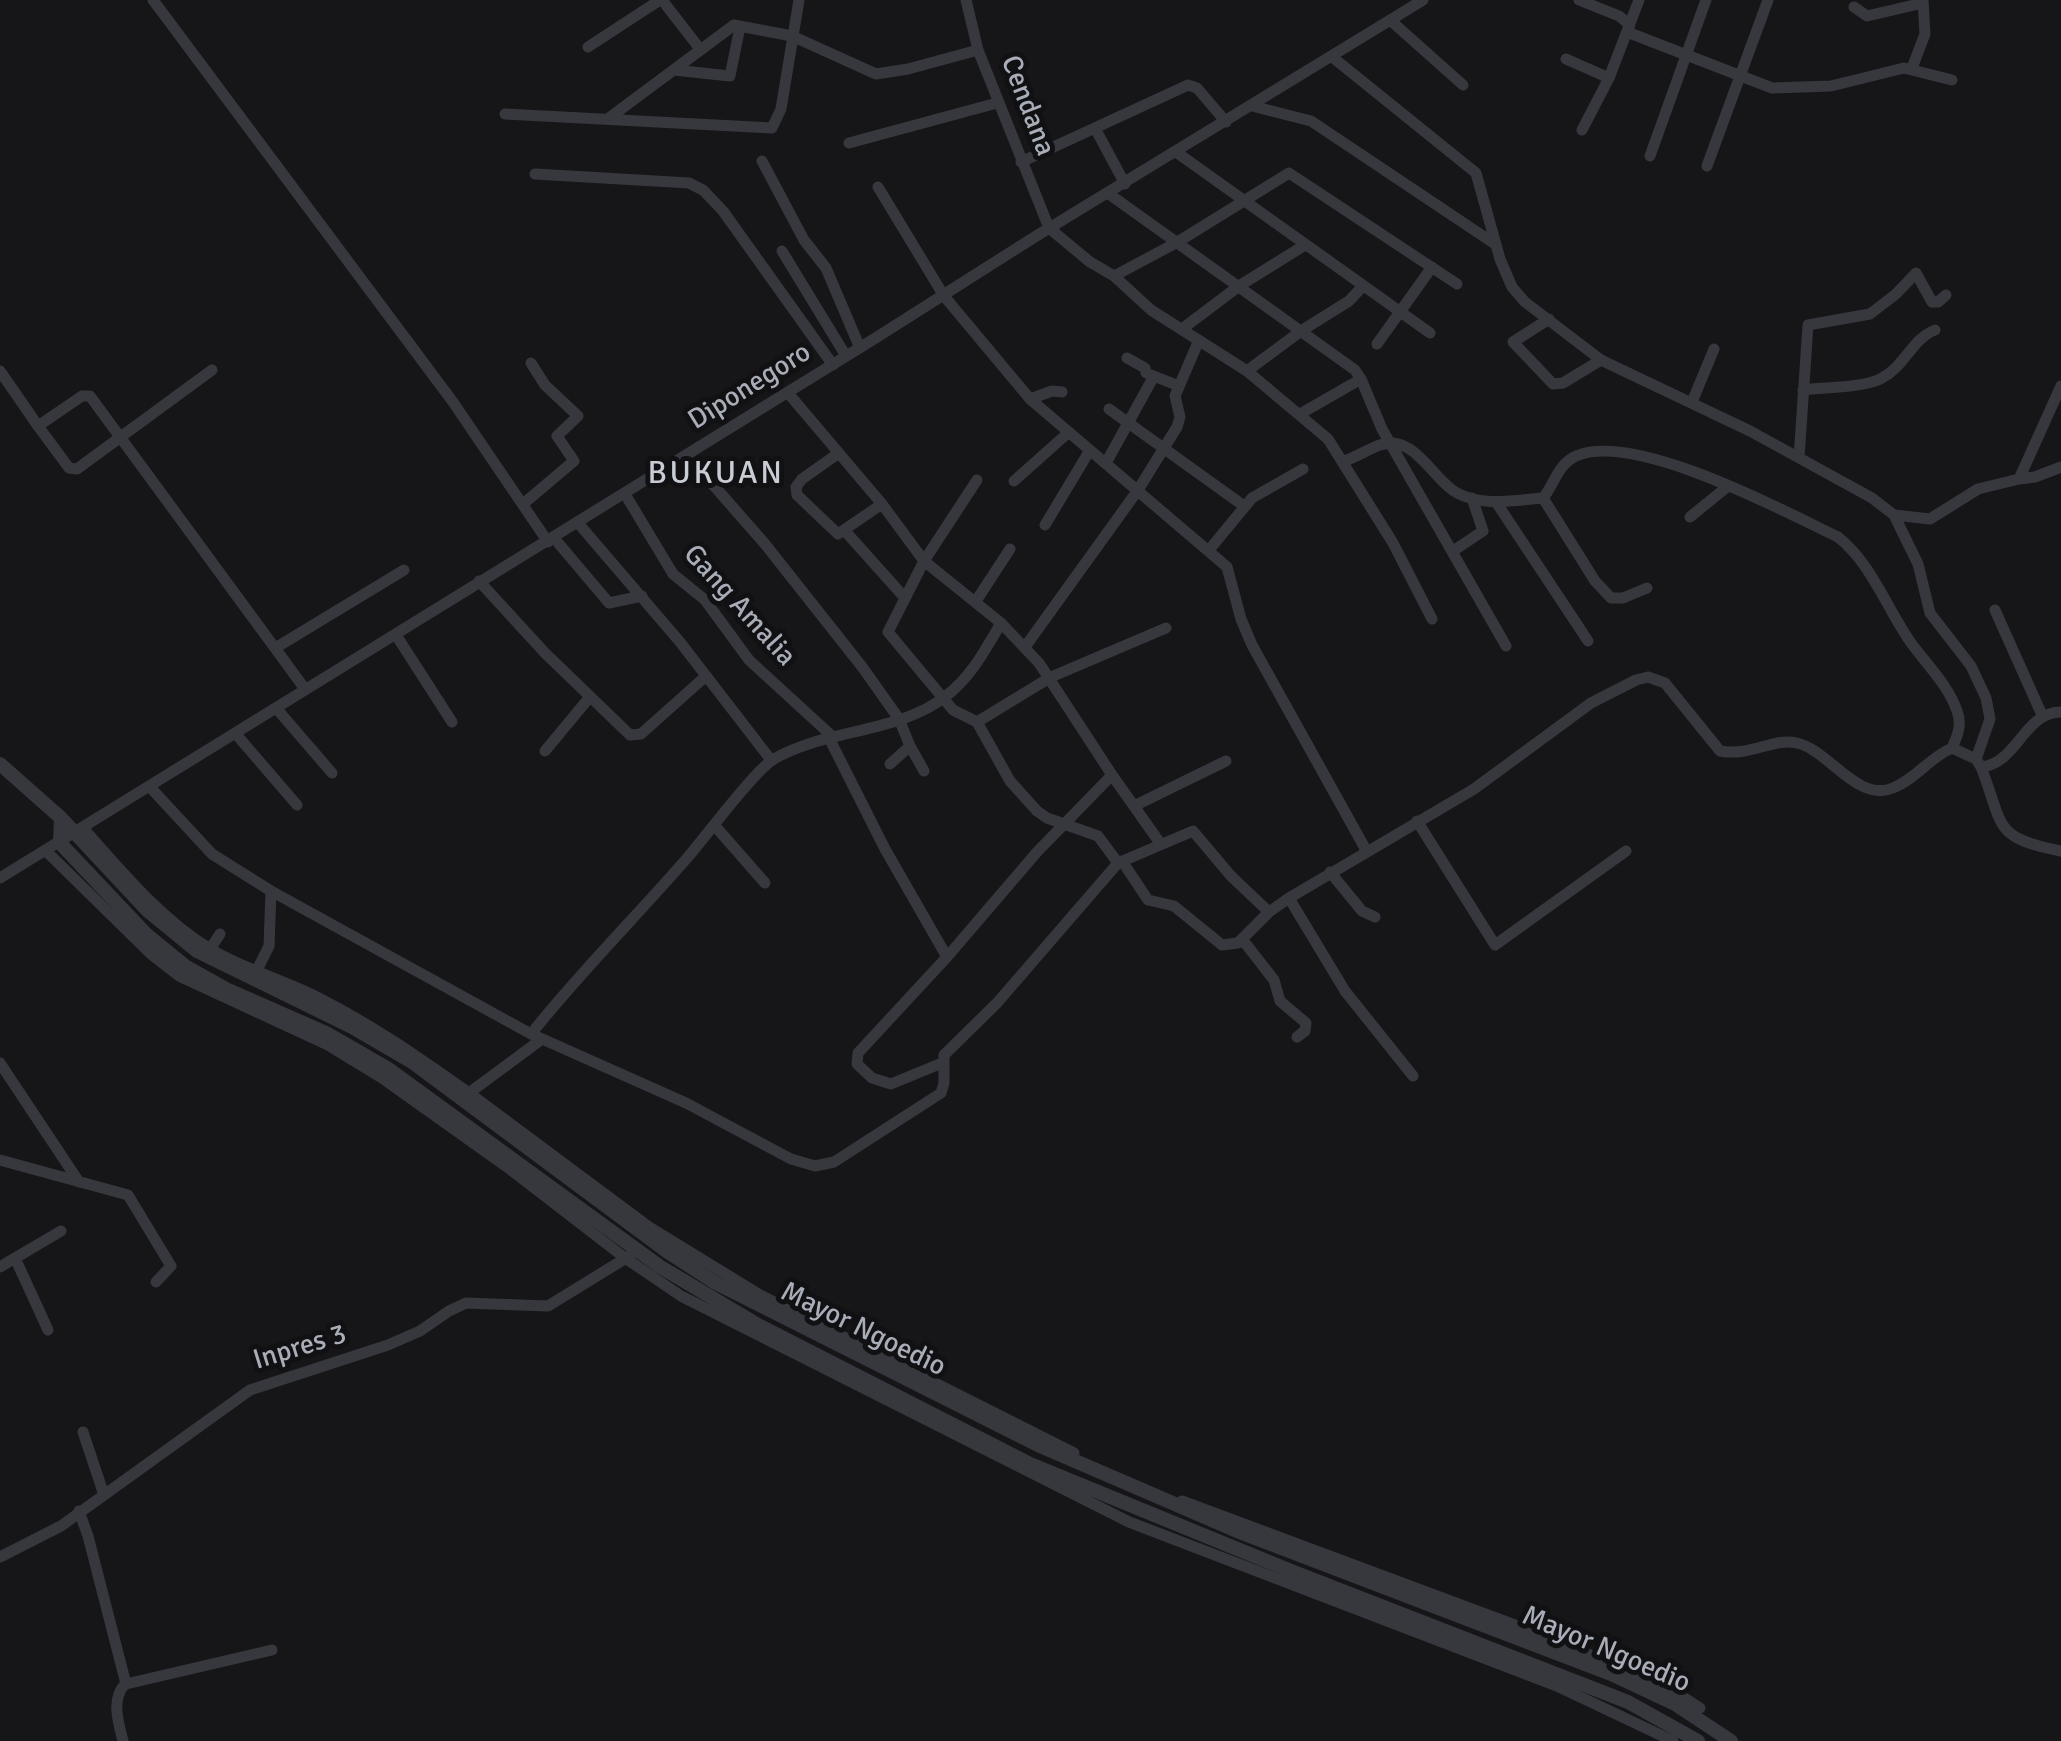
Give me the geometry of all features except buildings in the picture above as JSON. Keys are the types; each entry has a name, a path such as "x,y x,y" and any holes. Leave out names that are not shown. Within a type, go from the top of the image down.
{"street":[{"path":"153,0 551,540 608,603 642,596"},
{"path":"588,48 661,0 700,49"},
{"path":"505,114 772,128 781,109 799,0"},
{"name":"Cendana","path":"966,0 978,50 1049,228"},
{"name":"Diponegoro","path":"0,878 1423,0"},
{"path":"1579,0 1619,16 1628,29 1762,86 1831,86 1912,68 1952,80"},
{"path":"1582,130 1639,0"},
{"path":"1650,156 1706,0"},
{"path":"1707,166 1768,0"},
{"path":"1854,7 1868,16 1923,2 1925,34 1912,68"},
{"path":"1390,20 1462,85"},
{"path":"609,118 732,26 792,36 876,74 908,70 978,50"},
{"path":"674,70 730,76 740,27"},
{"path":"1332,56 1470,166 1480,180 1495,244 1512,287 1525,302 1601,360 1799,458 1872,498 1894,515 1918,564 1930,613 1971,666 1986,698 1989,724 1979,763 2004,830 2024,843 2061,850"},
{"path":"1566,59 1608,78"},
{"path":"1021,162 1191,85 1226,122"},
{"path":"849,143 998,103"},
{"path":"1252,106 1311,121 1495,244"},
{"path":"1096,130 1125,184"},
{"path":"1176,152 1430,334"},
{"path":"762,161 804,240 826,268 860,348"},
{"path":"534,174 689,183 704,190 834,365"},
{"path":"1114,276 1292,174 1457,284"},
{"path":"878,187 944,296 1030,399 1209,550 1231,575 1240,619 1252,646 1366,850"},
{"path":"1109,194 1353,368 1391,444 1506,646"},
{"path":"1049,228 1114,276 1151,310 1247,371 1328,439 1394,543 1432,619"},
{"path":"1182,329 1239,286 1304,245"},
{"path":"782,251 846,356"},
{"path":"1377,344 1432,267"},
{"path":"1799,458 1806,330 1811,323 1870,314 1916,273 1932,302 1946,294"},
{"path":"1247,371 1350,300 1363,286"},
{"path":"1549,318 1513,342 1554,384 1563,383 1601,360"},
{"path":"1803,390 1878,381 1913,350 1922,336 1935,330"},
{"path":"1026,647 1138,490 1179,422 1175,396 1199,340"},
{"path":"1692,402 1714,349"},
{"path":"1127,358 1142,364 1146,374 1180,386"},
{"path":"523,504 574,461 558,436 578,416 545,385 530,362"},
{"path":"0,371 71,469 81,467 212,370"},
{"path":"1106,463 1154,376"},
{"path":"1300,414 1360,379"},
{"path":"2019,479 2061,386"},
{"path":"1030,399 1052,391 1062,392"},
{"path":"788,393 882,504 924,561 976,601 1026,647 1051,677 1160,843"},
{"path":"38,426 86,394 277,647 304,689"},
{"path":"1109,409 1244,506"},
{"path":"1014,481 1069,432"},
{"path":"1344,461 1384,443 1391,444 1417,454 1451,488 1472,498 1496,502 1543,498"},
{"path":"1045,525 1090,450"},
{"path":"977,480 924,561 888,632 955,712 977,722 1020,794 1042,815 1098,836 1148,900 1174,906 1222,945 1232,946 1289,898 1474,790 1591,703 1616,688 1648,677 1665,684 1720,751 1744,753 1790,742 1803,744 1847,776 1878,791 1907,781 1952,748 1960,723 1954,702 1903,631 1856,553 1838,537 1651,456 1604,451 1569,460 1543,498"},
{"path":"839,453 802,479 796,491 835,533 845,531 882,504"},
{"path":"687,456 818,610 899,719 924,772"},
{"path":"1894,515 1930,520 1978,489 2061,468"},
{"path":"1209,550 1244,506 1303,469"},
{"path":"1690,517 1727,487"},
{"name":"Gang Amalia","path":"625,494 672,574 705,600 749,660 831,737"},
{"path":"1453,551 1482,531 1472,498"},
{"path":"1543,498 1595,581 1608,595 1624,598 1646,588"},
{"path":"1496,502 1588,641"},
{"path":"578,523 642,596 772,760"},
{"path":"845,531 905,598"},
{"path":"976,601 1010,549"},
{"path":"277,647 404,570"},
{"path":"479,581 626,733 638,736 706,676"},
{"path":"1995,610 2042,715"},
{"path":"477,1087 536,1037 597,954 772,760 831,737 899,719 944,698 973,669 1000,623"},
{"path":"977,722 1051,677 1166,628"},
{"path":"396,635 452,722"},
{"path":"545,751 589,698"},
{"path":"276,708 332,773"},
{"path":"1952,748 1979,763 1997,762 2042,715 2061,712"},
{"path":"235,733 298,805"},
{"path":"831,737 894,866 947,957"},
{"path":"890,764 910,746"},
{"path":"1134,806 1226,761"},
{"name":"Mayor Ngoedio","path":"0,764 79,831 113,877 211,943 412,1062 682,1262 770,1313 1038,1445 1226,1526 1622,1679 1694,1715 1730,1741"},
{"path":"942,1064 891,1084 872,1078 856,1061 858,1054 1112,775"},
{"path":"149,786 212,854 271,892 536,1037 704,1112 791,1159 815,1166 834,1162 937,1096 944,1083 944,1055 996,1003 1120,862 1196,832 1232,876 1270,912"},
{"path":"60,843 62,818"},
{"path":"1417,821 1495,945 1626,851"},
{"path":"715,826 766,883"},
{"name":"Mayor Ngoedio","path":"60,843 117,906 186,966 228,990 328,1034 387,1068 631,1255 705,1296 1030,1464 1628,1702 1698,1741"},
{"path":"46,851 152,956 179,976 328,1045 382,1078 631,1255 681,1296 1129,1522 1557,1686 1674,1741"},
{"path":"1330,872 1362,911 1375,917"},
{"path":"257,970 266,953 271,892"},
{"path":"1289,898 1345,992 1413,1076"},
{"path":"1242,939 1274,980 1280,1002 1306,1023 1306,1031 1297,1036"},
{"path":"186,966 211,943 257,970 320,998 477,1087 649,1227 760,1295 1035,1434 1175,1498 1564,1643 1677,1693 1700,1708"},
{"path":"0,1063 78,1182"},
{"path":"0,1160 118,1191 131,1199 172,1267 156,1282"},
{"path":"0,1267 62,1230"},
{"name":"Inpres 3","path":"0,1557 42,1537 103,1492 168,1452 250,1390 388,1345 466,1303 548,1306 631,1255"},
{"path":"15,1258 48,1330"},
{"path":"83,1432 103,1492"},
{"path":"79,1511 125,1684"},
{"path":"123,1741 116,1702 125,1684 272,1650"}],"district":[{"name":"BUKUAN","path":"716,475"}]}
